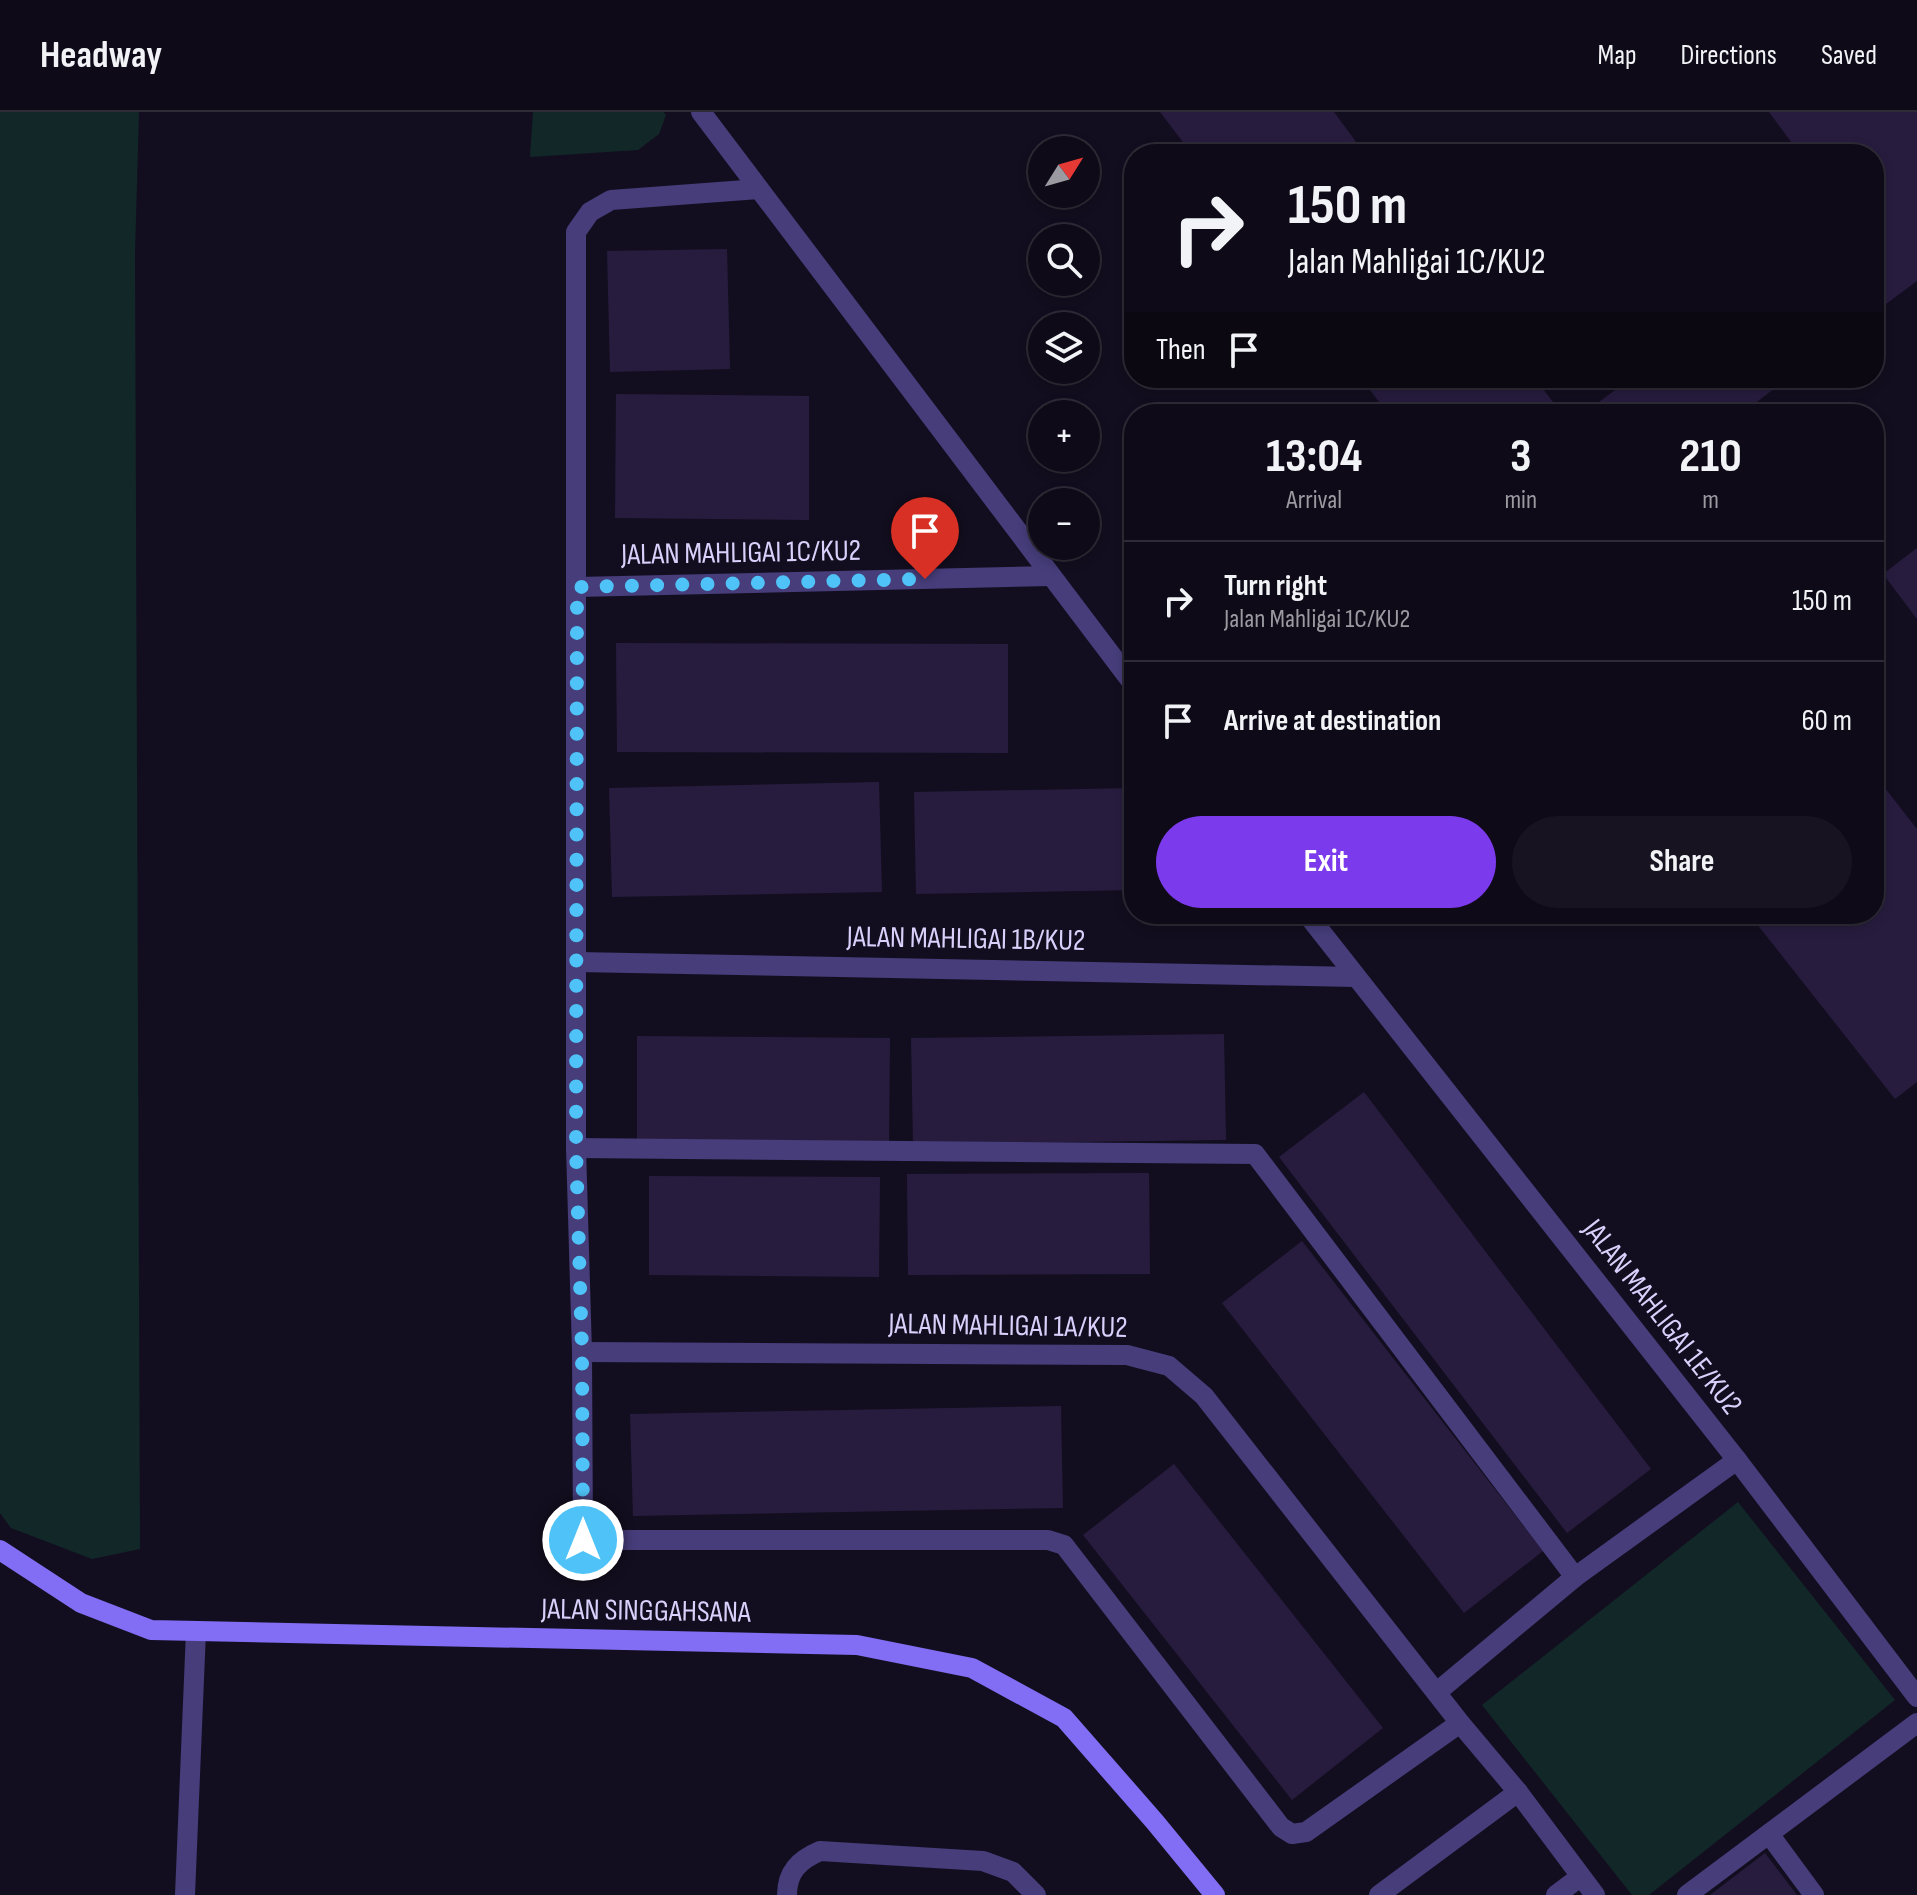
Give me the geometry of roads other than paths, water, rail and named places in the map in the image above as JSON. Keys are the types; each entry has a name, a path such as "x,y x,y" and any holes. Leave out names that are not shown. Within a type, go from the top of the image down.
{"street":[{"path":"701,112 1124,672"},
{"path":"759,189 611,200 590,212 576,232 576,1148 583,1540 1048,1540 1064,1545 1281,1827 1292,1834 1306,1832 1460,1723"},
{"name":"JALAN MAHLIGAI 1C/KU2","path":"577,587 1051,576"},
{"name":"JALAN MAHLIGAI 1E/KU2","path":"1315,924 1737,1460 1917,1697"},
{"name":"JALAN MAHLIGAI 1B/KU2","path":"577,962 1355,977"},
{"path":"576,1148 1255,1154 1575,1577"},
{"name":"JALAN MAHLIGAI 1A/KU2","path":"582,1352 1127,1355 1169,1366 1204,1396 1460,1723 1518,1792 1595,1895"},
{"path":"1437,1692 1575,1577 1737,1460"},
{"name":"JALAN SINGGAHSANA","path":"0,1550 81,1603 151,1630 857,1645 972,1668 1064,1718 1215,1895"},
{"path":"185,1895 196,1631"},
{"path":"1687,1895 1917,1723"},
{"path":"1379,1895 1518,1792"},
{"path":"1769,1834 1814,1895"},
{"path":"787,1895 787,1881 793,1870 800,1862 820,1851 983,1861 1013,1872 1036,1895"},
{"path":"1556,1895 1580,1877"}]}
